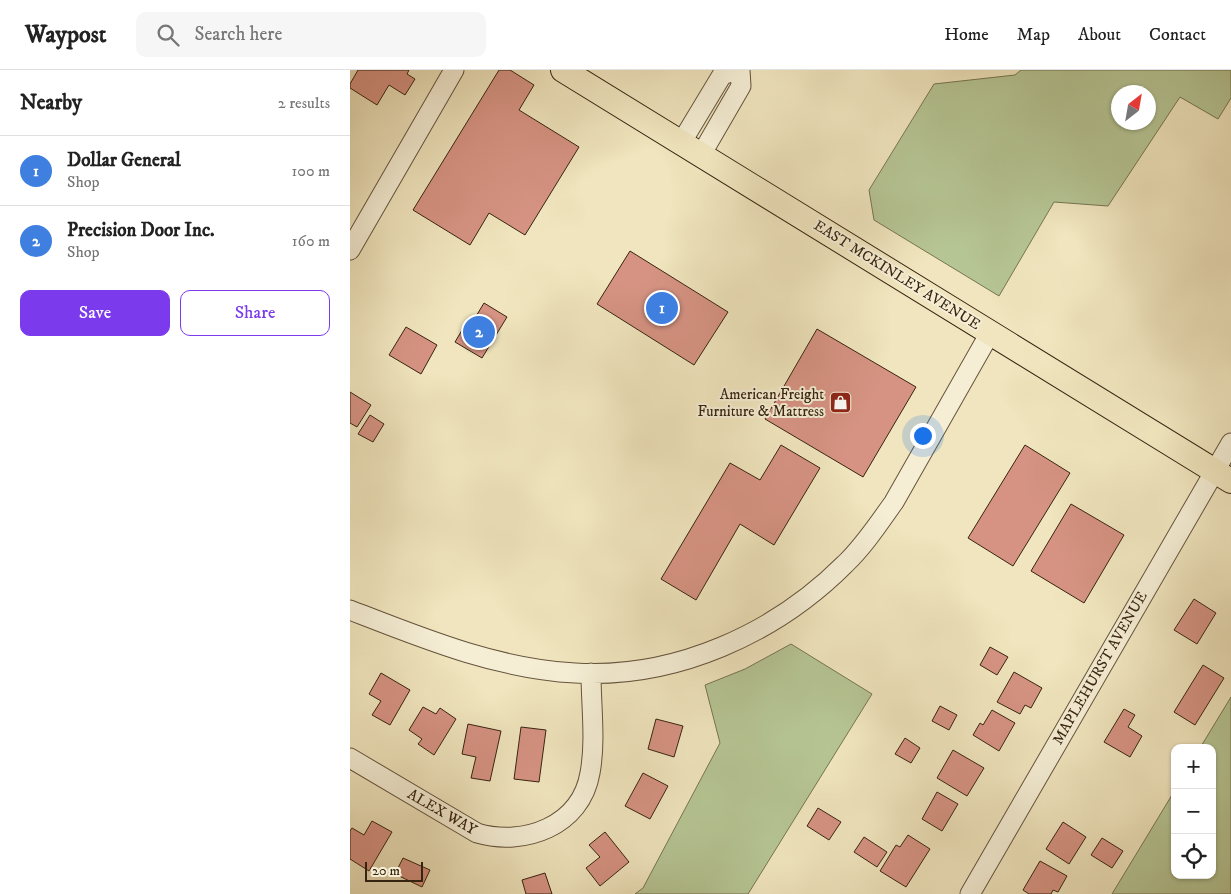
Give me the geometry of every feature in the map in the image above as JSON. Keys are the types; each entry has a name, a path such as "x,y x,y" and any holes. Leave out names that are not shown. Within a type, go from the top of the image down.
{"main road":[{"name":"EAST MCKINLEY AVENUE","path":"563,70 1223,476"}],"street":[{"path":"350,250 454,70"},
{"path":"691,149 722,75 738,70"},
{"path":"350,610 454,649 493,660 534,668 591,674 655,667 701,655 765,626 811,595 846,564 876,528 894,502 990,333"},
{"name":"MAPLEHURST AVENUE","path":"970,894 1223,476 1231,443"},
{"name":"ALEX WAY","path":"350,758 477,833 492,838 514,839 544,831 556,824 573,808 582,796 590,775 592,752 591,674"}],"green space":[{"path":"1021,70 1231,70 1231,98 1218,119 1180,97 1108,206 1054,202 999,296 874,220 869,190 934,84 1015,75"},
{"path":"791,644 872,694 748,894 635,894 643,888 720,743 705,685 745,669"},
{"path":"1231,697 1231,894 1112,894 1171,797 1171,879 1216,879 1216,744 1202,744"}],"building":[{"path":"358,70 409,70 407,74 415,79 405,95 389,85 377,105 350,88 350,84"},
{"path":"499,70 510,70 534,85 519,110 579,147 525,235 489,213 470,245 413,210"},
{"path":"630,251 728,312 694,365 597,304"},
{"path":"484,303 507,317 482,358 455,342 468,320 472,323"},
{"path":"406,327 437,345 421,374 389,355"},
{"name":"American Freight Furniture & Mattress","path":"817,329 916,387 863,477 765,419"},
{"path":"350,392 371,405 357,427 350,423"},
{"path":"370,415 384,424 373,442 358,434"},
{"path":"781,445 820,468 774,545 740,524 696,600 661,579 730,463 760,480"},
{"path":"1025,445 1070,473 1013,566 968,538"},
{"path":"1071,504 1124,535 1084,603 1031,571"},
{"path":"1194,599 1216,613 1197,644 1174,630"},
{"path":"990,647 1008,657 997,675 980,665"},
{"path":"1203,665 1224,678 1195,725 1174,712"},
{"path":"1014,672 1042,688 1031,708 1025,705 1020,714 997,702"},
{"path":"381,673 410,690 390,725 372,715 381,701 369,694"},
{"path":"940,706 957,715 949,730 932,721"},
{"path":"423,707 436,714 440,708 456,719 434,755 418,744 422,739 409,730"},
{"path":"1124,709 1135,715 1128,727 1142,736 1130,757 1104,742"},
{"path":"992,710 1015,723 999,751 973,735 980,723 983,725"},
{"path":"656,719 683,726 674,757 648,749"},
{"path":"468,724 501,731 490,781 471,778 476,757 462,754"},
{"path":"521,727 546,730 539,782 514,779"},
{"path":"905,738 920,748 911,763 895,754"},
{"path":"953,750 984,768 967,796 937,778"},
{"path":"643,773 668,786 650,819 625,806"},
{"path":"937,792 958,804 942,831 922,819"},
{"path":"818,808 841,822 829,840 807,826"},
{"path":"372,821 392,832 369,871 350,859 350,831 352,828 364,835"},
{"path":"1063,822 1086,837 1069,864 1046,849"},
{"path":"605,832 629,862 600,886 586,868 600,857 589,845"},
{"path":"908,835 930,849 906,887 880,871 896,845 900,847"},
{"path":"864,837 887,852 877,867 854,852"},
{"path":"1102,838 1123,851 1112,868 1091,855"},
{"path":"403,858 430,870 422,887 395,874"},
{"path":"1040,861 1067,876 1058,892 1053,890 1051,894 1029,894 1023,890"},
{"path":"545,873 552,894 526,894 522,880"}],"place":[{"name":"Dollar General","path":"662,308"},
{"name":"Precision Door Inc.","path":"479,332"},
{"name":"American Freight Furniture & Mattress","path":"840,403"}]}
